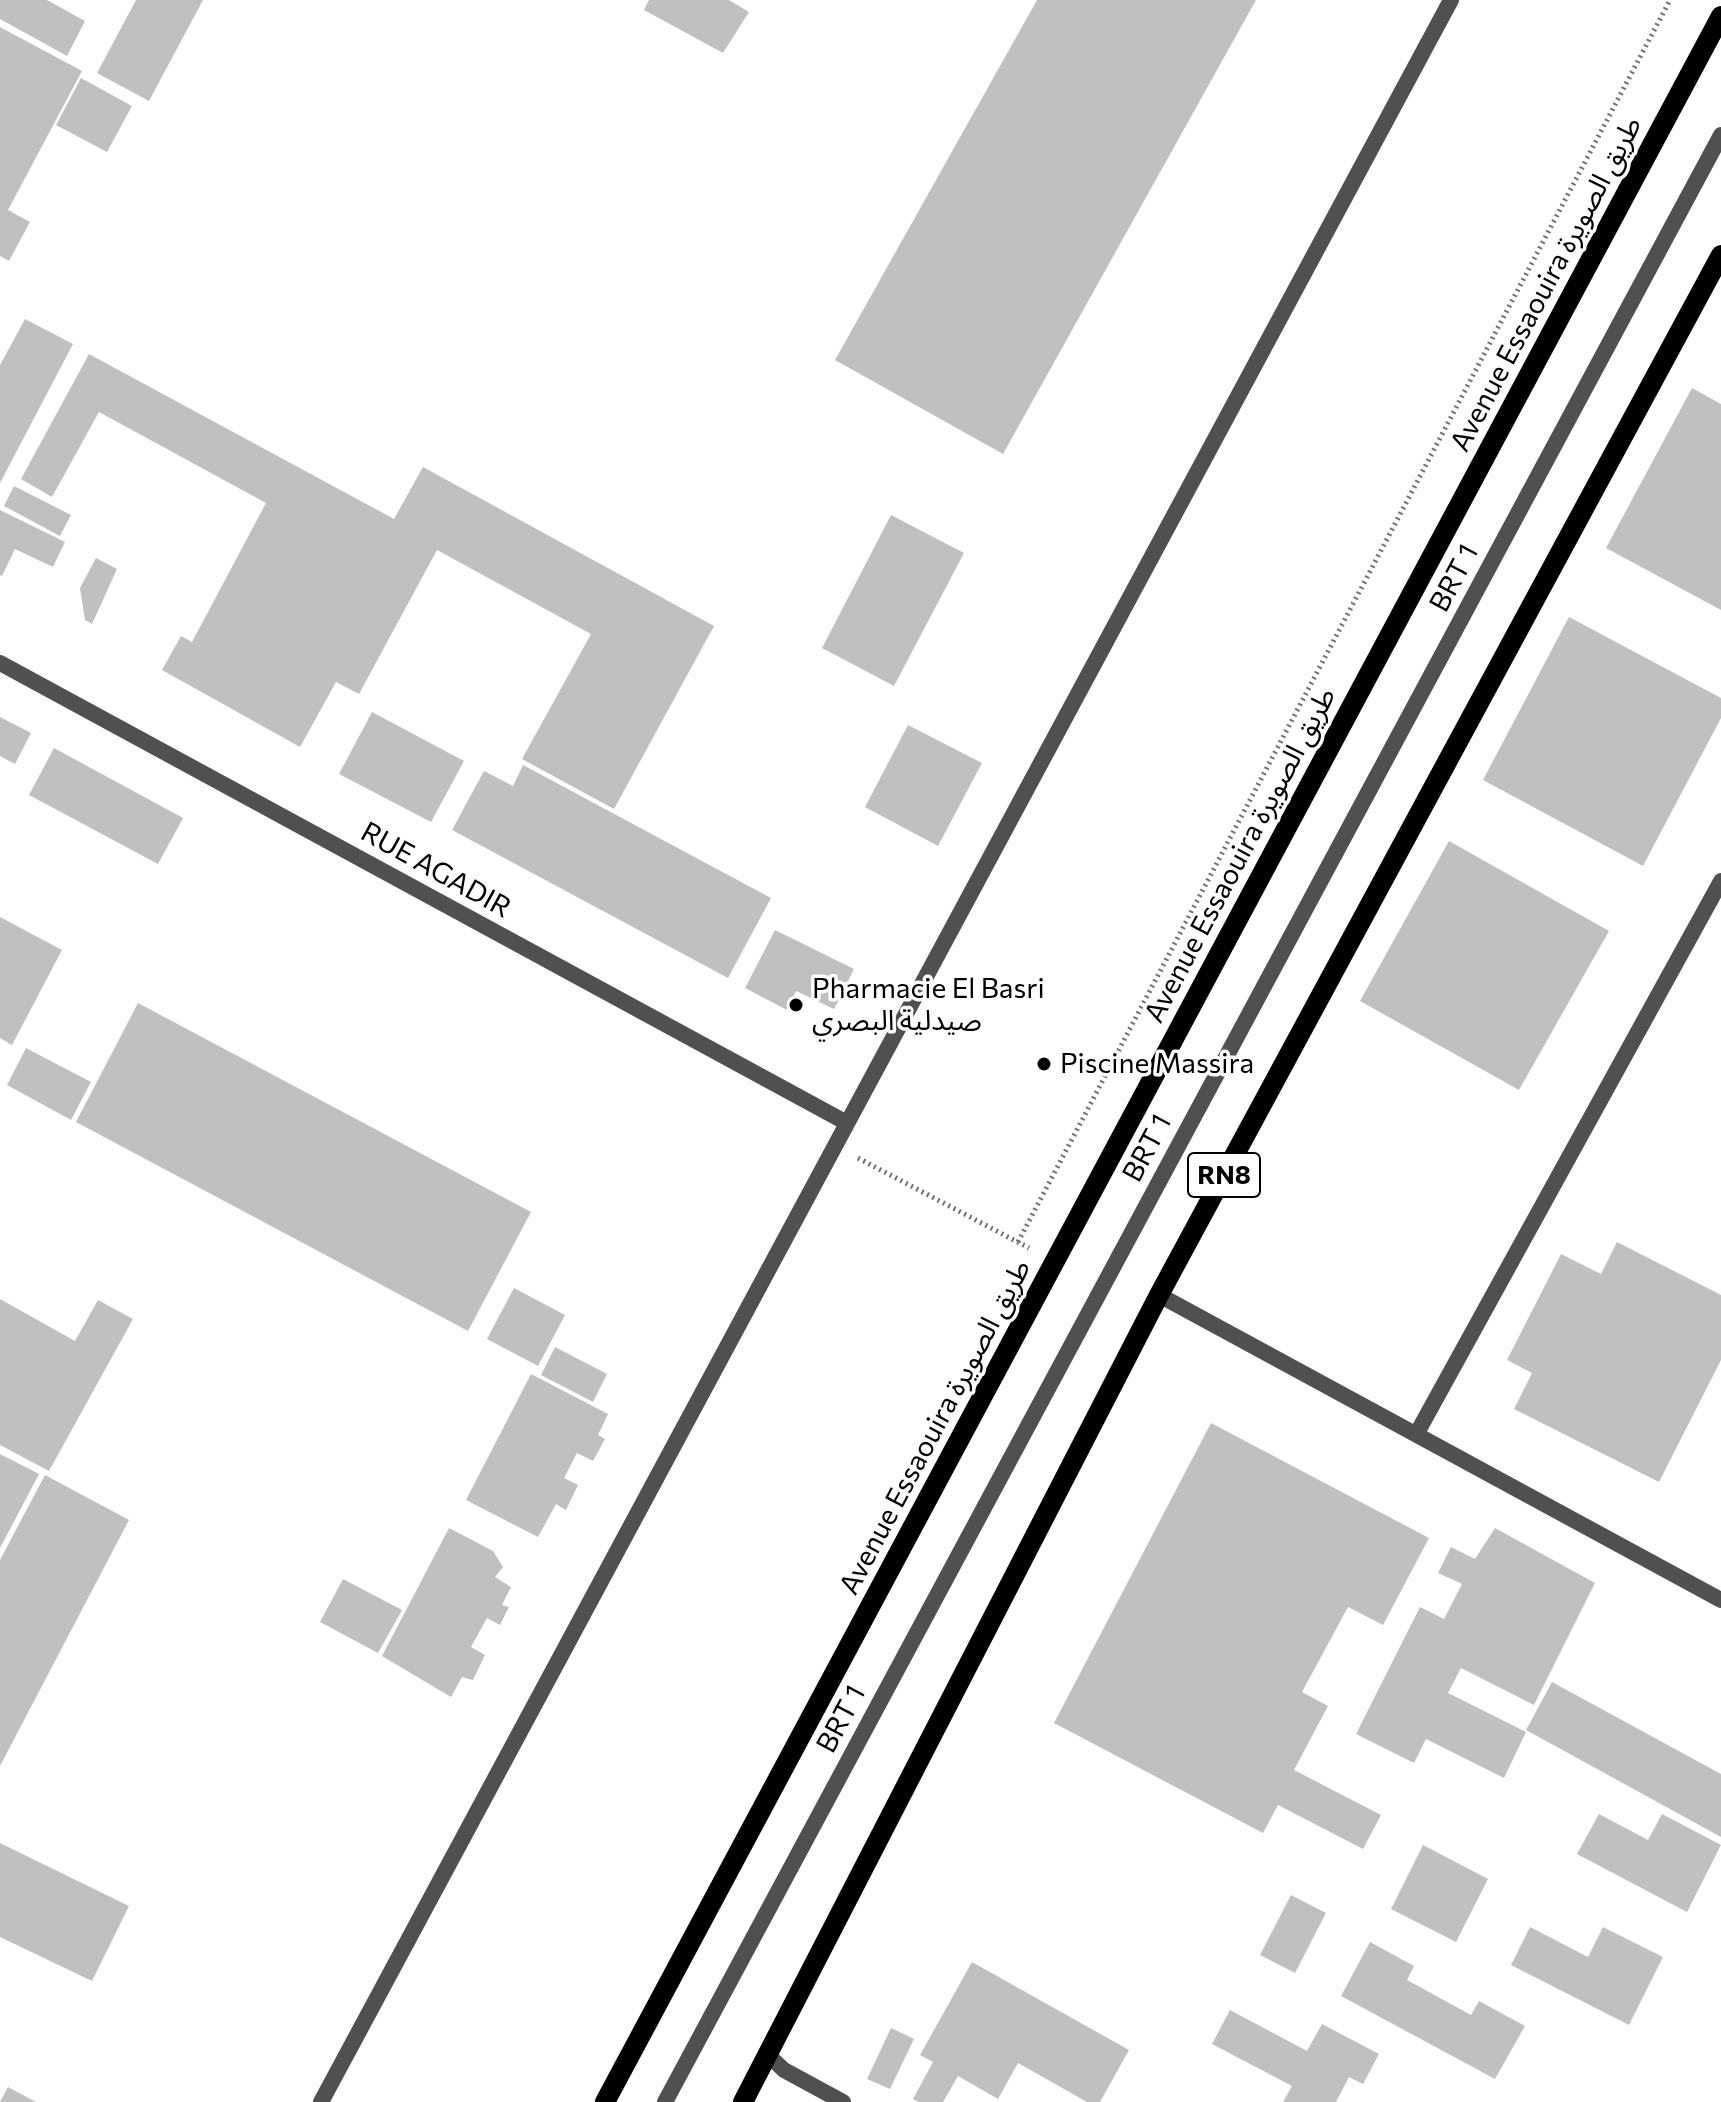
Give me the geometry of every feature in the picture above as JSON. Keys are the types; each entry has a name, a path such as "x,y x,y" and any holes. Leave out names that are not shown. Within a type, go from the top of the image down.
{"main road":[{"name":"Avenue Essaouira طريق الصويرة","path":"605,2102 1721,16"},
{"name":"RN8","path":"743,2102 1159,1295 1721,255"}],"street":[{"path":"321,2102 1451,0"},
{"name":"BRT 1","path":"665,2102 1721,135"},
{"name":"RUE AGADIR","path":"0,663 847,1123"},
{"path":"1417,1433 1721,881"},
{"path":"1159,1295 1721,1600"},
{"path":"769,2056 784,2070 843,2102"}],"path":[{"path":"1018,1242 1670,0"},
{"path":"834,1146 1055,1262"}],"building":[{"path":"0,0 47,0 85,21 67,56 0,19"},
{"path":"136,0 203,0 149,101 97,73"},
{"path":"649,0 729,0 749,12 723,53 644,10"},
{"path":"1037,0 1256,0 1003,454 835,360"},
{"path":"0,27 82,71 8,210 30,222 9,261 0,256"},
{"path":"81,78 132,106 107,152 56,125"},
{"path":"25,319 73,344 0,483 0,365"},
{"path":"89,354 394,519 423,467 714,626 614,809 522,759 591,634 437,550 359,694 336,682 300,747 162,670 181,636 192,642 266,503 99,412 52,497 21,479"},
{"path":"1692,388 1721,404 1721,610 1606,548"},
{"path":"14,486 71,515 60,536 4,506"},
{"path":"0,510 65,542 53,567 15,549 0,575"},
{"path":"891,515 964,553 894,686 822,648"},
{"path":"96,558 117,569 92,624 85,620 80,588"},
{"path":"1569,617 1721,698 1721,718 1643,866 1483,780"},
{"path":"372,712 464,761 431,822 339,774"},
{"path":"0,717 31,733 15,764 0,756"},
{"path":"908,725 982,763 938,846 865,807"},
{"path":"54,748 183,818 158,864 29,795"},
{"path":"523,765 771,898 728,978 452,830 484,771 513,786"},
{"path":"1449,841 1609,931 1519,1090 1360,1001"},
{"path":"0,917 62,950 12,1045 0,1038"},
{"path":"775,930 854,969 834,1009 796,991 787,1010 745,988"},
{"path":"138,1003 531,1212 468,1331 76,1122"},
{"path":"26,1048 91,1082 71,1120 7,1085"},
{"path":"1617,1242 1721,1295 1721,1360 1659,1482 1514,1409 1532,1373 1507,1360 1561,1254 1601,1274"},
{"path":"514,1288 565,1315 538,1366 487,1339"},
{"path":"0,1299 75,1341 98,1300 133,1319 49,1471 0,1445"},
{"path":"555,1347 607,1374 593,1402 541,1375"},
{"path":"531,1374 608,1414 598,1435 605,1439 593,1461 577,1453 564,1478 578,1485 566,1510 556,1504 538,1537 466,1500"},
{"path":"1211,1423 1429,1538 1383,1625 1348,1607 1302,1692 1328,1706 1294,1770 1381,1815 1363,1849 1278,1805 1263,1833 1054,1723"},
{"path":"0,1454 39,1474 0,1548"},
{"path":"45,1475 129,1520 0,1766 0,1560"},
{"path":"449,1528 493,1551 503,1567 495,1577 511,1587 502,1605 509,1607 500,1625 487,1618 471,1647 485,1655 473,1680 462,1677 451,1697 382,1656"},
{"path":"1495,1528 1595,1583 1534,1705 1461,1668 1448,1693 1526,1732 1504,1778 1426,1739 1414,1763 1356,1734 1420,1607 1444,1619 1462,1584 1438,1573 1451,1547 1475,1559"},
{"path":"343,1579 402,1610 378,1653 320,1622"},
{"path":"1552,1682 1721,1774 1721,1837 1526,1730"},
{"path":"1599,1814 1648,1840 1662,1814 1721,1845 1687,1912 1577,1854"},
{"path":"0,1843 129,1906 92,1981 0,1937"},
{"path":"1423,1845 1488,1879 1456,1942 1391,1909"},
{"path":"1291,1895 1326,1913 1295,1973 1260,1955"},
{"path":"1530,1927 1588,1957 1603,1927 1663,1957 1629,2025 1511,1965"},
{"path":"1370,1942 1414,1966 1407,1980 1471,2015 1479,2001 1525,2026 1495,2079 1341,1996"},
{"path":"972,1962 1129,2050 1100,2102 1087,2102 1018,2063 998,2099 958,2076 943,2102 913,2099 933,2062 920,2055"},
{"path":"1230,2010 1307,2051 1322,2024 1379,2054 1363,2084 1349,2077 1336,2102 1283,2102 1292,2086 1212,2044"},
{"path":"891,2028 914,2039 890,2089 867,2079"},
{"path":"8,2087 36,2102 0,2102"}],"place":[{"name":"Pharmacie El Basri صيدلية البصري","path":"796,1005"},
{"name":"Piscine Massira","path":"1044,1064"}]}
